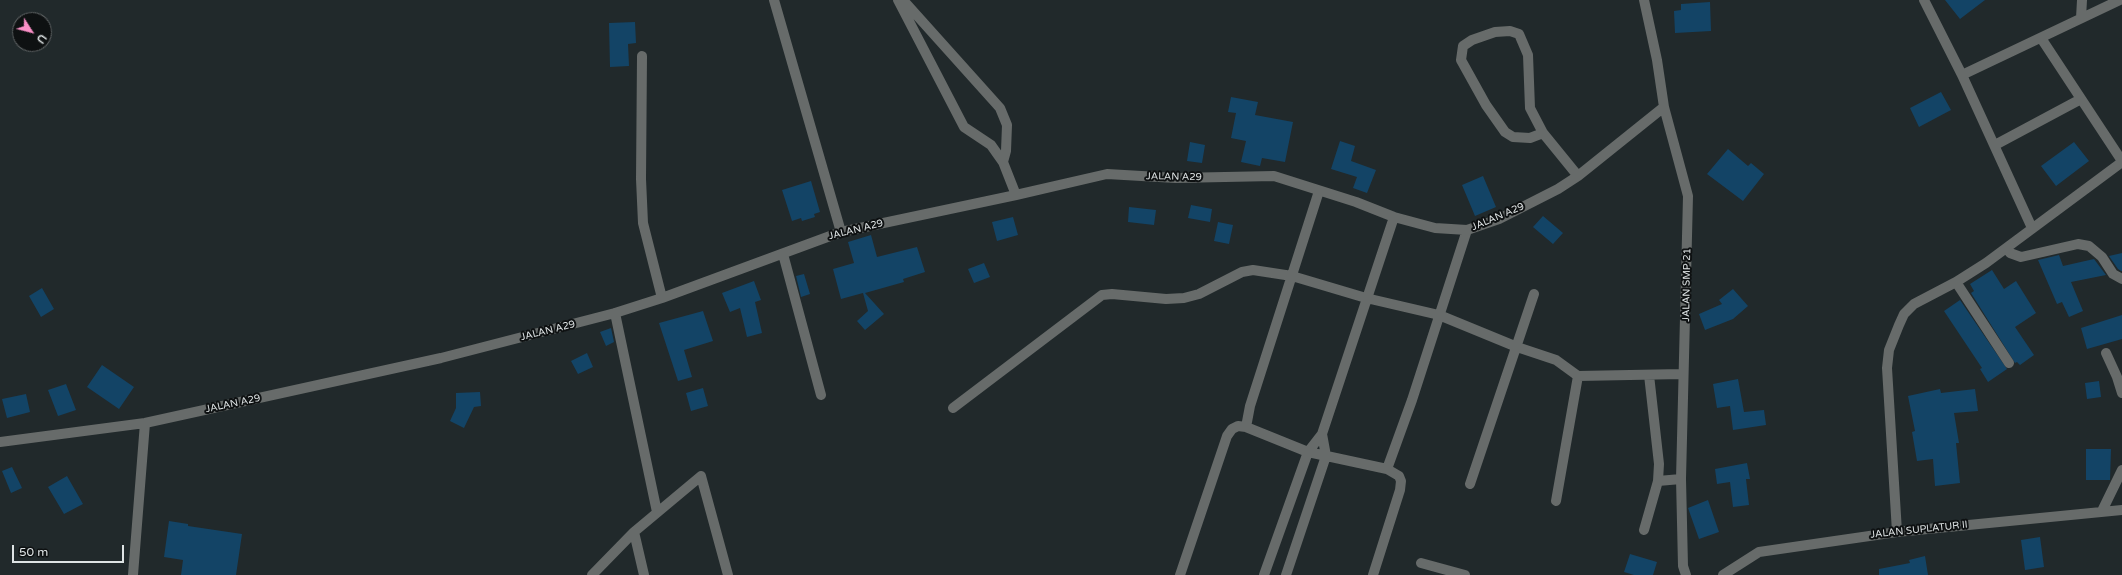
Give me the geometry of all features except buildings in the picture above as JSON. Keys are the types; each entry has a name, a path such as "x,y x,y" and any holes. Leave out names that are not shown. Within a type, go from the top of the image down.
{"street":[{"path":"774,0 841,232"},
{"path":"898,0 964,127 991,144 1003,162 1016,195"},
{"path":"903,0 1000,108 1006,125 1006,151 1003,162"},
{"name":"JALAN SMP 21","path":"1644,0 1657,60 1664,107 1688,196 1686,328 1682,374 1683,452 1681,479 1683,566 1686,575"},
{"path":"1924,0 1962,75 2032,228"},
{"path":"2081,18 2082,0"},
{"path":"1962,75 2120,0"},
{"path":"1543,133 1530,138 1513,137 1505,132 1486,105 1461,60 1463,46 1472,40 1495,32 1510,31 1518,34 1528,55 1530,108 1543,133 1578,176"},
{"path":"1897,532 1887,368 1889,350 1898,325 1904,314 1914,304 1956,282 2007,248 2122,161 2041,38"},
{"path":"642,56 641,179 643,223 662,298"},
{"path":"1994,145 2081,98"},
{"name":"JALAN A29","path":"0,442 145,423 441,358 615,314 841,232 1107,174 1176,178 1274,176 1356,202 1394,217 1435,228 1466,230 1499,219 1558,189 1578,176 1664,107"},
{"path":"1246,427 1250,406 1319,191"},
{"path":"1264,575 1308,452 1322,434 1394,217"},
{"path":"1387,469 1412,400 1466,230"},
{"path":"2007,248 2017,257 2029,256 2078,244 2089,246 2097,250 2113,274 2122,279"},
{"path":"783,254 821,395"},
{"path":"953,408 1102,296 1112,294 1166,299 1184,298 1199,294 1242,272 1253,270 1292,276 1366,298 1439,315 1517,347 1556,360 1578,376 1682,374"},
{"path":"1956,282 2009,363"},
{"path":"1470,484 1534,294"},
{"path":"615,314 657,512"},
{"path":"2106,353 2122,393"},
{"path":"1644,530 1658,481 1659,464 1649,375"},
{"path":"1556,501 1578,376"},
{"path":"134,575 145,423"},
{"path":"1180,575 1227,436 1238,426 1246,427 1308,452 1387,469 1399,476 1401,481 1400,490 1373,575"},
{"path":"1286,575 1326,456 1322,434"},
{"path":"2102,511 2122,470"},
{"path":"592,575 634,532 701,476 728,575"},
{"path":"1658,481 1681,479"},
{"name":"JALAN SUPLATUR II","path":"1723,575 1759,552 1897,532 2122,510"},
{"path":"634,532 644,575"},
{"path":"1421,563 1465,575"}]}
